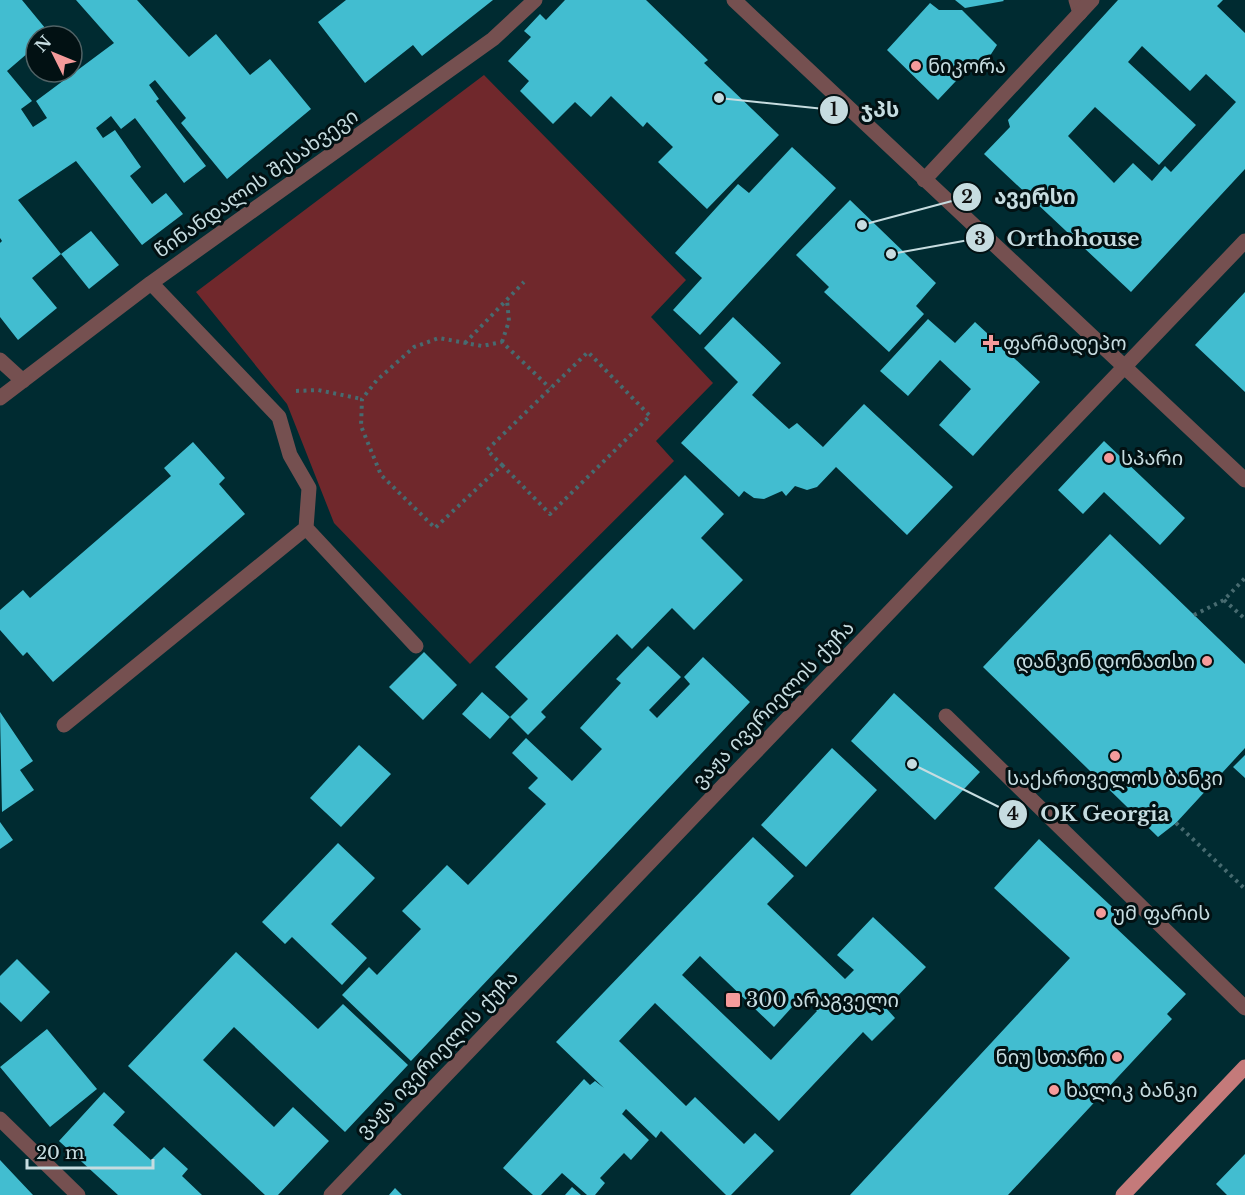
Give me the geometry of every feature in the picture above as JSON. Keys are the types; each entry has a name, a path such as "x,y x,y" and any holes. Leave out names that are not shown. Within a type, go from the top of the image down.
{"main road":[{"path":"1123,1195 1245,1067"}],"street":[{"name":"წინანდალის შესახვევი","path":"0,398 151,283 493,39 535,0"},
{"path":"734,0 1245,480"},
{"path":"924,180 1078,6 1092,0"},
{"name":"ვაჟა ივერიელის ქუჩა","path":"331,1195 1245,241"},
{"path":"64,725 306,528 309,488 290,455 279,417 151,283"},
{"path":"0,360 23,381"},
{"path":"306,528 416,646"},
{"path":"946,716 1245,1008"},
{"path":"0,1119 78,1195"}],"path":[{"path":"464,344 524,282"},
{"path":"502,342 509,321 506,300"},
{"path":"502,342 482,346 439,338 414,347 377,380 362,399 361,426 381,475 435,528 502,465"},
{"path":"502,342 550,388"},
{"path":"588,352 650,416 550,514 502,465 487,450 588,352"},
{"path":"256,394 318,390 362,399"},
{"path":"1194,615 1224,600 1245,578"},
{"path":"1224,600 1245,619"},
{"path":"1176,823 1245,889"}],"shaded area":[{"path":"484,75 686,280 651,317 713,383 656,441 674,461 470,664 334,523 287,404 196,292"}],"building":[{"path":"0,0 22,0 42,24 24,24 24,56 7,71 32,101 21,109 33,127 47,118 36,101 59,84 84,84 84,65 114,43 76,0 137,0 189,57 216,34 250,75 270,59 311,109 227,179 181,123 186,118 155,80 149,85 159,99 156,101 206,166 184,183 135,118 121,129 111,116 96,128 103,138 115,130 141,167 130,176 152,204 166,193 183,214 142,245 76,161 18,200 61,254 32,278 57,308 18,340 0,317 0,243 2,241 0,238"},
{"path":"346,0 493,0 422,56 413,45 365,83 318,22"},
{"path":"565,0 646,0 708,60 704,63 779,135 707,209 658,162 673,147 647,122 643,127 611,96 591,117 575,102 553,124 520,91 529,81 508,61 531,37 524,31 540,14 546,20"},
{"path":"955,0 1003,0 1004,1 965,8"},
{"path":"1118,0 1223,0 1217,6 1245,33 1245,169 1131,292 984,154 1010,127 1008,120","holes":["1142,46 1190,91 1206,74 1236,102 1171,172 1165,166 1152,181 1133,163 1114,183 1068,136 1095,107 1159,165 1196,125 1128,62"]},
{"path":"930,3 939,10 962,10 997,45 980,71 972,64 938,100 887,50"},
{"path":"792,147 836,188 700,335 673,310 702,278 675,253 738,184 749,193"},
{"path":"850,200 936,283 916,306 924,314 889,352 824,292 829,287 796,255"},
{"path":"91,231 119,265 89,289 61,254"},
{"path":"1245,292 1245,392 1195,345"},
{"path":"733,317 781,363 752,395 789,429 797,423 823,447 864,404 953,487 907,535 836,467 817,487 807,490 795,486 786,496 782,491 764,499 754,498 744,491 739,497 681,443 738,382 704,348"},
{"path":"928,319 955,343 975,322 1040,382 973,456 939,425 971,389 940,360 908,396 880,371"},
{"path":"1104,441 1185,518 1160,545 1104,492 1083,514 1058,490"},
{"path":"193,442 225,478 219,484 245,514 53,682 27,652 23,656 0,630 0,610 23,590 30,598 171,476 164,468"},
{"path":"685,475 724,514 701,538 743,580 694,630 672,608 632,649 617,634 541,712 546,717 528,735 510,717 528,699 495,667"},
{"path":"1110,534 1245,664 1245,748 1176,823 1158,837 983,667"},
{"path":"648,646 681,677 649,710 657,718 690,684 684,677 703,657 750,702 411,1061 342,995 369,967 377,975 421,929 402,911 447,865 468,885 546,804 528,788 538,778 512,753 526,738 572,781 602,749 580,728 621,683 616,679"},
{"path":"424,652 457,685 423,720 389,687"},
{"path":"482,692 510,717 490,739 462,714"},
{"path":"894,693 980,772 935,820 851,741"},
{"path":"0,712 33,761 20,770 34,790 2,812"},
{"path":"359,745 391,774 341,827 310,798"},
{"path":"832,748 877,790 806,867 761,825"},
{"path":"1245,755 1245,778 1233,767"},
{"path":"0,822 13,840 0,849"},
{"path":"753,837 794,876 767,904 845,979 854,970 837,955 873,917 926,967 886,1008 895,1018 872,1041 863,1032 779,1121 655,1003 619,1041 686,1106 695,1097 744,1144 755,1133 774,1151 731,1195 726,1195 661,1131 656,1138 626,1109 622,1114 649,1140 631,1160 624,1153 600,1178 605,1183 595,1195 587,1195 562,1173 541,1195 533,1195 503,1168 584,1079 590,1085 595,1081 604,1088 556,1042","holes":["700,956 774,1027 803,995 817,1011 771,1060 682,975"]},
{"path":"1039,839 1124,918 1115,927 1186,994 1167,1014 1172,1019 1008,1195 850,1195 1070,958 994,888"},
{"path":"338,843 375,878 331,924 367,958 342,985 292,937 285,944 262,922"},
{"path":"236,952 318,1029 343,1004 408,1065 345,1132 234,1027 203,1060 274,1127 293,1107 329,1141 278,1195 265,1195 128,1066"},
{"path":"17,959 50,992 21,1022 0,1002 0,976"},
{"path":"47,1029 97,1089 50,1127 0,1067"},
{"path":"104,1092 125,1112 113,1125 151,1160 164,1147 188,1169 182,1176 202,1195 118,1195 59,1141"},
{"path":"1245,1154 1245,1195 1227,1195 1216,1184"},
{"path":"0,1160 16,1177 33,1195 0,1195"},
{"path":"572,1187 581,1195 565,1195"},
{"path":"395,1188 402,1195 389,1195"}],"place":[{"name":"ნიკორა","path":"916,66"},
{"name":"ჯპს","path":"719,98"},
{"name":"ავერსი","path":"862,225"},
{"name":"Orthohouse","path":"891,254"},
{"name":"ფარმადეპო","path":"991,343"},
{"name":"სპარი","path":"1109,458"},
{"name":"დანკინ დონათსი","path":"1207,661"},
{"name":"საქართველოს ბანკი","path":"1115,756"},
{"name":"OK Georgia","path":"912,764"},
{"name":"უმ ფარის","path":"1101,913"},
{"name":"300 არაგველი","path":"733,1000"},
{"name":"ნიუ სთარი","path":"1117,1057"},
{"name":"ხალიკ ბანკი","path":"1054,1090"}]}
